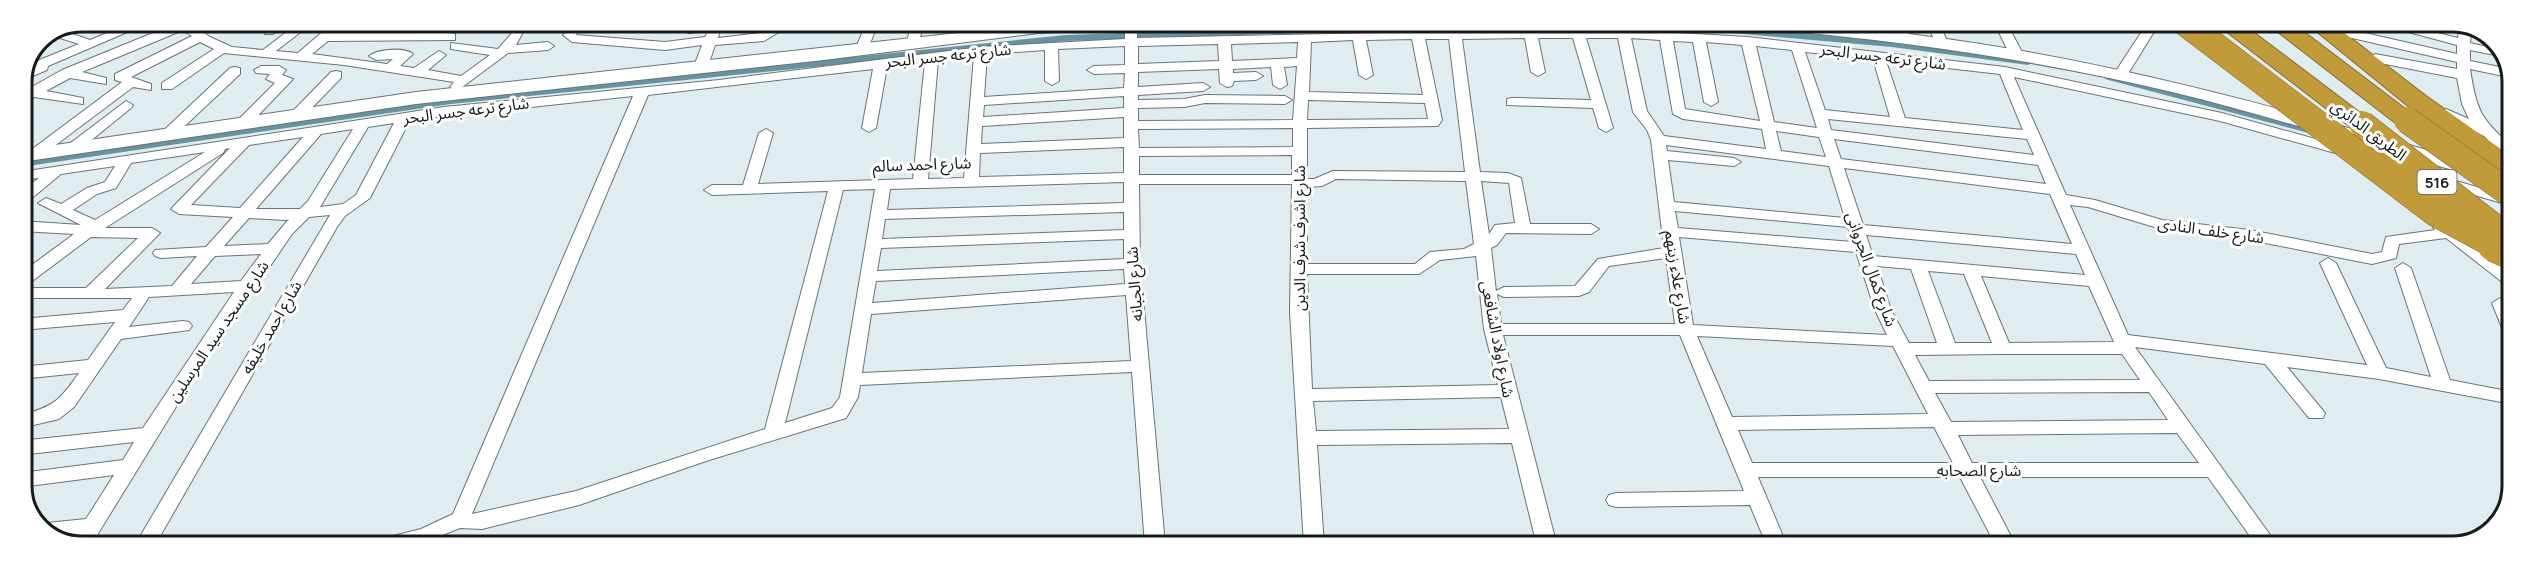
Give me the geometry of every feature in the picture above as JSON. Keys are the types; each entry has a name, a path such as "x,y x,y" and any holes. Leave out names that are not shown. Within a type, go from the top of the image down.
{"highway":[{"path":"2197,32 2435,213 2502,249"},
{"name":"الطريق الدائري","path":"2238,32 2362,124 2502,233"},
{"name":"الطريق الدائري","path":"2290,32 2502,188"},
{"path":"2296,32 2308,46"},
{"path":"2340,32 2417,100 2502,162"}],"street":[{"path":"36,61 119,32"},
{"path":"32,92 69,73 174,32"},
{"path":"146,87 120,77 165,58 184,32"},
{"path":"198,32 223,48 265,55 344,61 415,74 452,98 503,51 518,32"},
{"path":"265,55 293,32"},
{"path":"300,58 329,32"},
{"path":"571,32 569,35 573,39 655,45 763,39 770,32"},
{"path":"700,69 713,32"},
{"path":"862,48 868,32"},
{"path":"913,42 915,32"},
{"name":"شارع ترعه جسر البحر","path":"32,154 166,136 298,114 700,69 988,32"},
{"name":"شارع ترعه جسر البحر","path":"32,174 404,118 452,98 642,92 932,56 1051,45 1119,32"},
{"name":"شارع الجبانه","path":"1135,32 1132,66 1132,264 1154,536"},
{"name":"شارع ترعه جسر البحر","path":"1162,32 1224,39 1624,34 1748,41 2005,71 2222,117 2502,199"},
{"name":"شارع ترعه جسر البحر","path":"1908,32 1942,44 2016,54 2121,74 2219,98 2502,177"},
{"path":"1937,32 1942,44"},
{"path":"2005,32 2016,54"},
{"path":"2121,74 2144,32"},
{"path":"2341,32 2449,115 2491,134"},
{"path":"2356,32 2465,67"},
{"path":"1531,34 1538,72"},
{"path":"1578,34 1606,128"},
{"name":"شارع علاء زينهم","path":"1624,34 1640,112 1654,129 1659,148 1681,311 1686,330 1773,536"},
{"path":"2487,46 2464,34 2469,104 2502,145"},
{"path":"64,35 90,44"},
{"path":"977,122 1132,121 1426,125 1435,120 1418,35"},
{"name":"شارع اولاد الشافعى","path":"1455,35 1469,129 1481,246 1493,329 1544,536"},
{"path":"1359,36 1365,75"},
{"path":"1666,36 1680,113 2043,161"},
{"path":"323,37 453,41 503,51 548,46"},
{"name":"شارع اشرف شرف الدين","path":"1305,37 1303,62 1293,98 1300,124 1298,269 1303,395 1313,536"},
{"path":"1699,38 1711,102"},
{"path":"1224,39 1226,75"},
{"path":"1748,41 1775,156"},
{"path":"1051,45 1052,81"},
{"name":"شارع كمال الجروانى","path":"1797,46 1883,310 2001,536"},
{"path":"167,86 223,48"},
{"path":"971,181 979,101 981,51"},
{"path":"376,56 406,54 388,70"},
{"path":"415,74 439,55"},
{"path":"920,182 932,56"},
{"path":"1878,56 1899,122"},
{"path":"2375,58 2501,72"},
{"path":"36,61 101,81"},
{"path":"869,128 881,62"},
{"path":"1226,75 1277,62 1303,62"},
{"path":"1277,62 1280,85"},
{"path":"1184,65 1184,87"},
{"path":"1094,70 1132,66 1184,65 1226,75 1256,76"},
{"path":"166,136 235,70"},
{"path":"243,123 286,79 273,78 279,70 261,70"},
{"path":"2005,71 2080,250 2124,344 2261,536"},
{"path":"298,114 336,75"},
{"path":"32,152 130,82"},
{"path":"1132,121 1184,87 1203,87"},
{"path":"422,536 460,519 642,92"},
{"path":"32,96 78,101"},
{"path":"974,149 1132,121 1184,103 1205,99 1431,99"},
{"path":"979,101 1132,121 1299,151"},
{"path":"1512,102 1599,104"},
{"path":"73,148 126,105"},
{"path":"1820,114 2032,135"},
{"name":"شارع احمد خليفه","path":"150,536 330,225 362,198 404,118"},
{"name":"شارع مسجد سيد المرسلين","path":"86,536 246,286 291,224 314,204 363,124"},
{"path":"175,292 315,132"},
{"path":"749,189 766,133"},
{"path":"243,143 179,209 305,213 348,208"},
{"path":"32,271 91,229 225,146"},
{"path":"1659,148 1750,163"},
{"name":"شارع خلف النادى","path":"1659,148 1775,156 1836,163 2057,195 2161,224 2234,232 2380,259 2390,255 2392,240 2449,232"},
{"path":"2337,149 2502,273"},
{"path":"62,210 92,191 111,185 125,160"},
{"path":"32,191 57,171"},
{"name":"شارع احمد سالم","path":"712,190 920,182 1133,178 1317,183 1337,175 1508,177 1516,181 1523,228"},
{"path":"460,519 466,522 482,521 579,498 699,456 833,417 845,407 851,388 883,184"},
{"path":"773,434 837,186"},
{"path":"46,203 62,210 91,229"},
{"path":"878,215 1133,207"},
{"path":"1667,207 2080,250"},
{"path":"32,226 152,233 91,293"},
{"path":"1298,269 1415,270 1423,267 1434,256 1463,255 1494,239 1501,228 1591,229"},
{"path":"1670,232 1864,254 1918,265 2094,281"},
{"path":"873,244 1131,234"},
{"path":"160,253 272,249"},
{"path":"1504,292 1579,291 1588,284 1596,267 1604,262 1673,252"},
{"path":"32,261 45,261"},
{"path":"2328,263 2379,373"},
{"path":"868,276 1132,264"},
{"path":"1918,265 1948,349"},
{"path":"2403,268 2443,385"},
{"path":"1971,270 2003,349"},
{"path":"32,293 143,294 246,286"},
{"path":"863,309 1134,289"},
{"path":"32,419 51,414 68,402 143,294"},
{"path":"2500,303 2502,308"},
{"path":"32,324 128,315"},
{"path":"114,334 183,327"},
{"path":"1493,329 1686,330 1948,349 2124,344 2379,373 2502,396"},
{"path":"2270,359 2316,413"},
{"path":"32,372 91,366"},
{"path":"851,388 1141,366"},
{"path":"1923,387 2153,386"},
{"path":"1303,395 1508,391"},
{"path":"1727,424 2181,426"},
{"path":"32,447 150,434"},
{"path":"1306,438 1519,436"},
{"path":"32,479 129,466"},
{"name":"شارع الصحابه","path":"1745,470 2213,470"},
{"path":"1616,500 1756,498"},
{"path":"58,530 92,526"}],"waterway":[{"path":"32,161 451,101 1066,38 1246,32"},
{"path":"1754,32 1892,44 2028,62"},
{"path":"2109,77 2320,133"}]}
